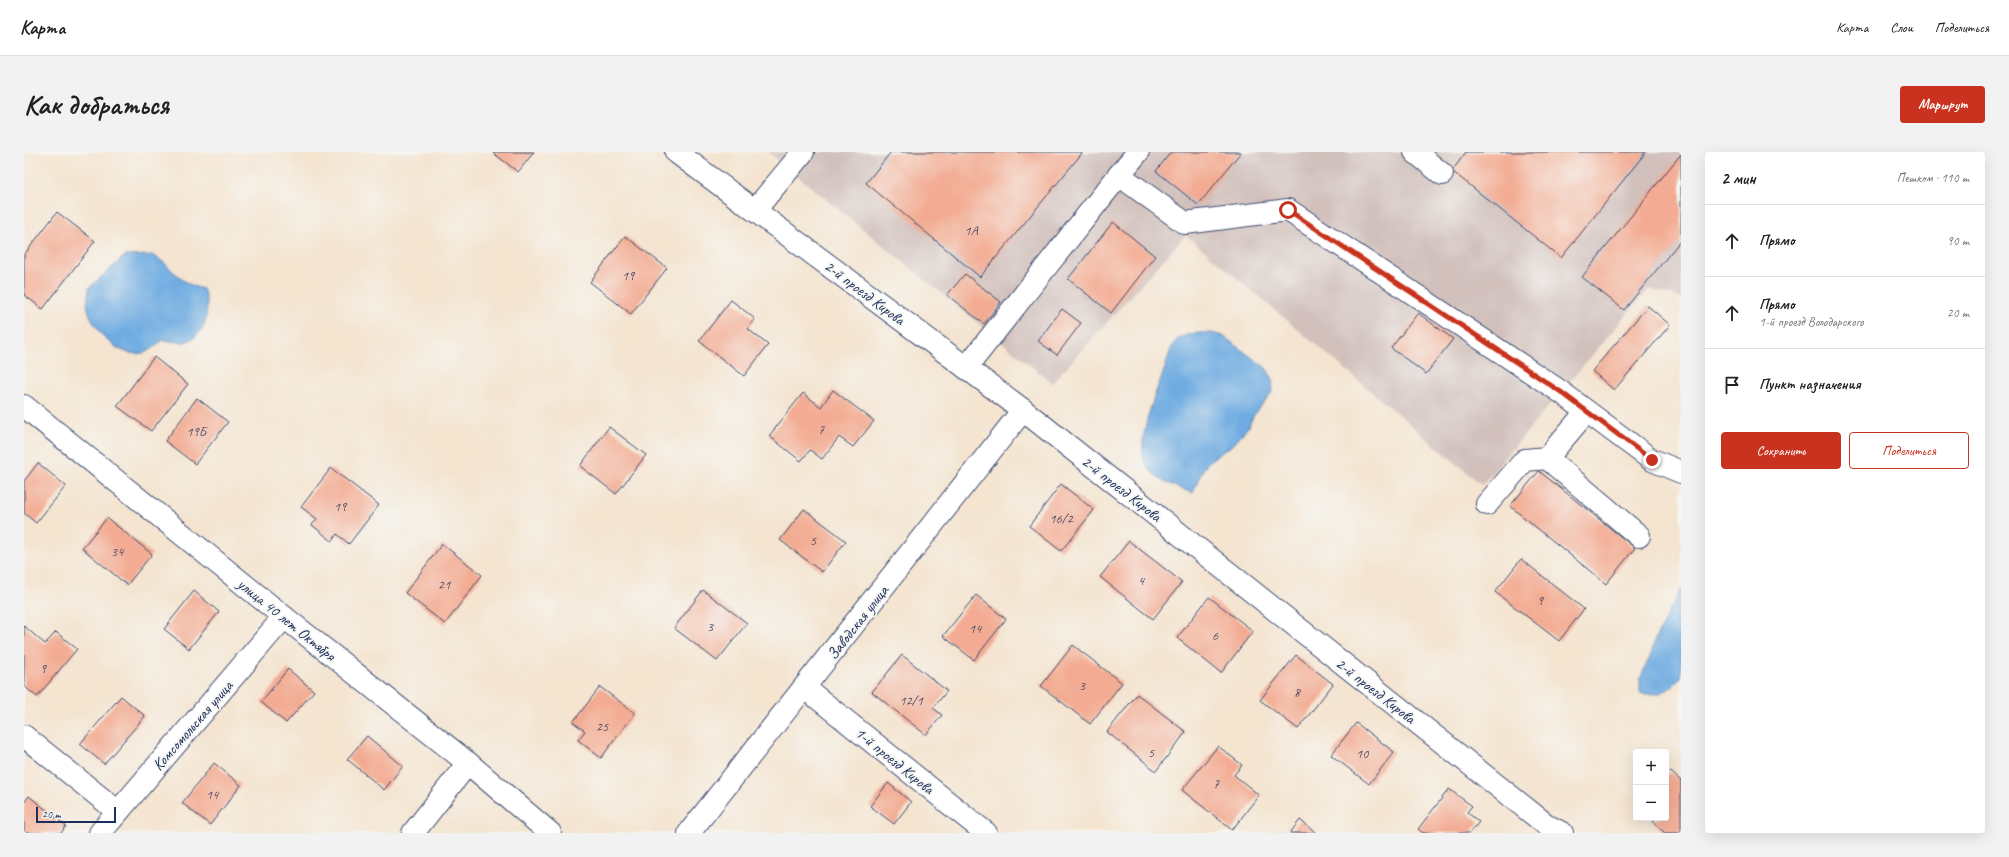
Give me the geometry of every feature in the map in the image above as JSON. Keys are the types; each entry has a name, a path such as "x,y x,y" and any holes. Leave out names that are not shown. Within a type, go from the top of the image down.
{"street":[{"name":"2-й проезд Кирова","path":"676,152 1023,410 1551,831"},
{"path":"755,210 803,152"},
{"path":"966,368 1138,152"},
{"path":"1415,152 1442,174"},
{"path":"1119,175 1185,223 1288,210 1561,392 1652,460 1681,472"},
{"name":"улица 40 лет Октября","path":"24,406 284,617 468,762 550,833"},
{"name":"Заводская улица","path":"689,833 1023,410"},
{"path":"1487,504 1525,460 1547,458 1586,412"},
{"path":"1547,458 1639,536"},
{"name":"Комсомольская улица","path":"100,833 117,811 284,617"},
{"name":"1-й проезд Кирова","path":"805,688 986,833"},
{"path":"24,736 117,811"},
{"path":"413,833 468,762"}],"shaded area":[{"path":"768,152 1681,152 1681,298 1648,289 1482,485 1186,235 1052,383"}],"water":[{"path":"152,255 166,264 187,283 203,289 207,304 207,313 198,335 192,339 184,342 162,340 150,350 140,354 131,353 121,350 112,344 97,328 87,307 89,288 125,256"},
{"path":"1199,333 1212,333 1223,336 1266,368 1273,379 1272,392 1254,415 1248,427 1231,446 1209,461 1202,471 1193,493 1169,484 1152,473 1144,459 1143,447 1144,433 1152,404 1173,346 1177,340 1182,337"},
{"path":"1681,589 1681,677 1673,686 1663,692 1652,694 1640,693 1640,679 1652,652 1655,639"}],"building":[{"path":"492,152 534,152 518,172"},
{"path":"891,152 1083,152 980,277 866,183"},
{"path":"1171,152 1241,152 1198,205 1156,171"},
{"path":"1466,152 1646,152 1561,258 1452,171"},
{"path":"1681,154 1681,240 1624,310 1582,277"},
{"path":"57,212 95,241 43,309 24,295 24,255"},
{"path":"1113,222 1155,256 1111,313 1068,279"},
{"path":"625,236 667,268 631,314 590,282"},
{"path":"965,274 1001,302 984,324 947,295"},
{"path":"731,300 755,319 748,329 768,345 744,376 699,341"},
{"path":"1648,306 1670,325 1614,390 1592,371"},
{"path":"1062,309 1081,323 1057,355 1038,341"},
{"path":"1418,313 1453,339 1426,374 1391,348"},
{"path":"154,357 188,384 151,431 117,406"},
{"path":"833,390 874,421 853,447 839,437 822,459 810,450 801,461 769,436 803,393 821,407"},
{"path":"197,398 228,422 195,464 165,441"},
{"path":"609,427 646,455 616,494 580,466"},
{"path":"38,463 66,486 36,523 24,513 24,481"},
{"path":"331,468 379,505 349,544 337,534 332,541 312,525 317,519 301,507"},
{"path":"1539,471 1635,548 1606,584 1510,506"},
{"path":"1061,484 1094,510 1061,551 1029,526"},
{"path":"804,509 846,541 822,572 780,540"},
{"path":"107,518 152,554 127,585 82,548"},
{"path":"1129,541 1182,582 1153,619 1100,577"},
{"path":"442,544 482,575 445,624 405,593"},
{"path":"1521,559 1584,609 1559,641 1495,592"},
{"path":"703,590 747,623 717,661 674,628"},
{"path":"194,591 219,612 189,649 164,629"},
{"path":"976,595 1006,619 974,660 943,636"},
{"path":"1209,597 1253,631 1221,673 1177,638"},
{"path":"24,626 45,644 56,632 77,649 37,697 24,686"},
{"path":"1073,645 1122,683 1090,724 1041,686"},
{"path":"902,655 947,691 933,708 942,715 926,735 872,692"},
{"path":"1296,655 1333,684 1298,729 1260,700"},
{"path":"288,669 314,691 286,723 261,702"},
{"path":"600,687 635,713 601,758 578,740 585,731 573,722"},
{"path":"1137,694 1186,732 1156,771 1107,732"},
{"path":"121,696 145,716 104,764 80,744"},
{"path":"1356,723 1394,752 1369,784 1331,755"},
{"path":"367,736 403,766 384,790 347,759"},
{"path":"1218,746 1242,765 1234,775 1259,795 1232,830 1182,790"},
{"path":"214,763 241,785 210,825 182,803"},
{"path":"1671,772 1681,781 1681,833 1665,833 1653,822 1669,821 1669,774"},
{"path":"888,783 911,802 894,824 870,806"},
{"path":"1449,789 1472,806 1467,812 1479,822 1470,833 1423,833 1418,829"},
{"path":"29,796 66,826 61,833 24,833 24,803"},
{"path":"1300,820 1317,833 1290,833"}],"route":[{"path":"1288,210 1561,392 1652,460"}]}
